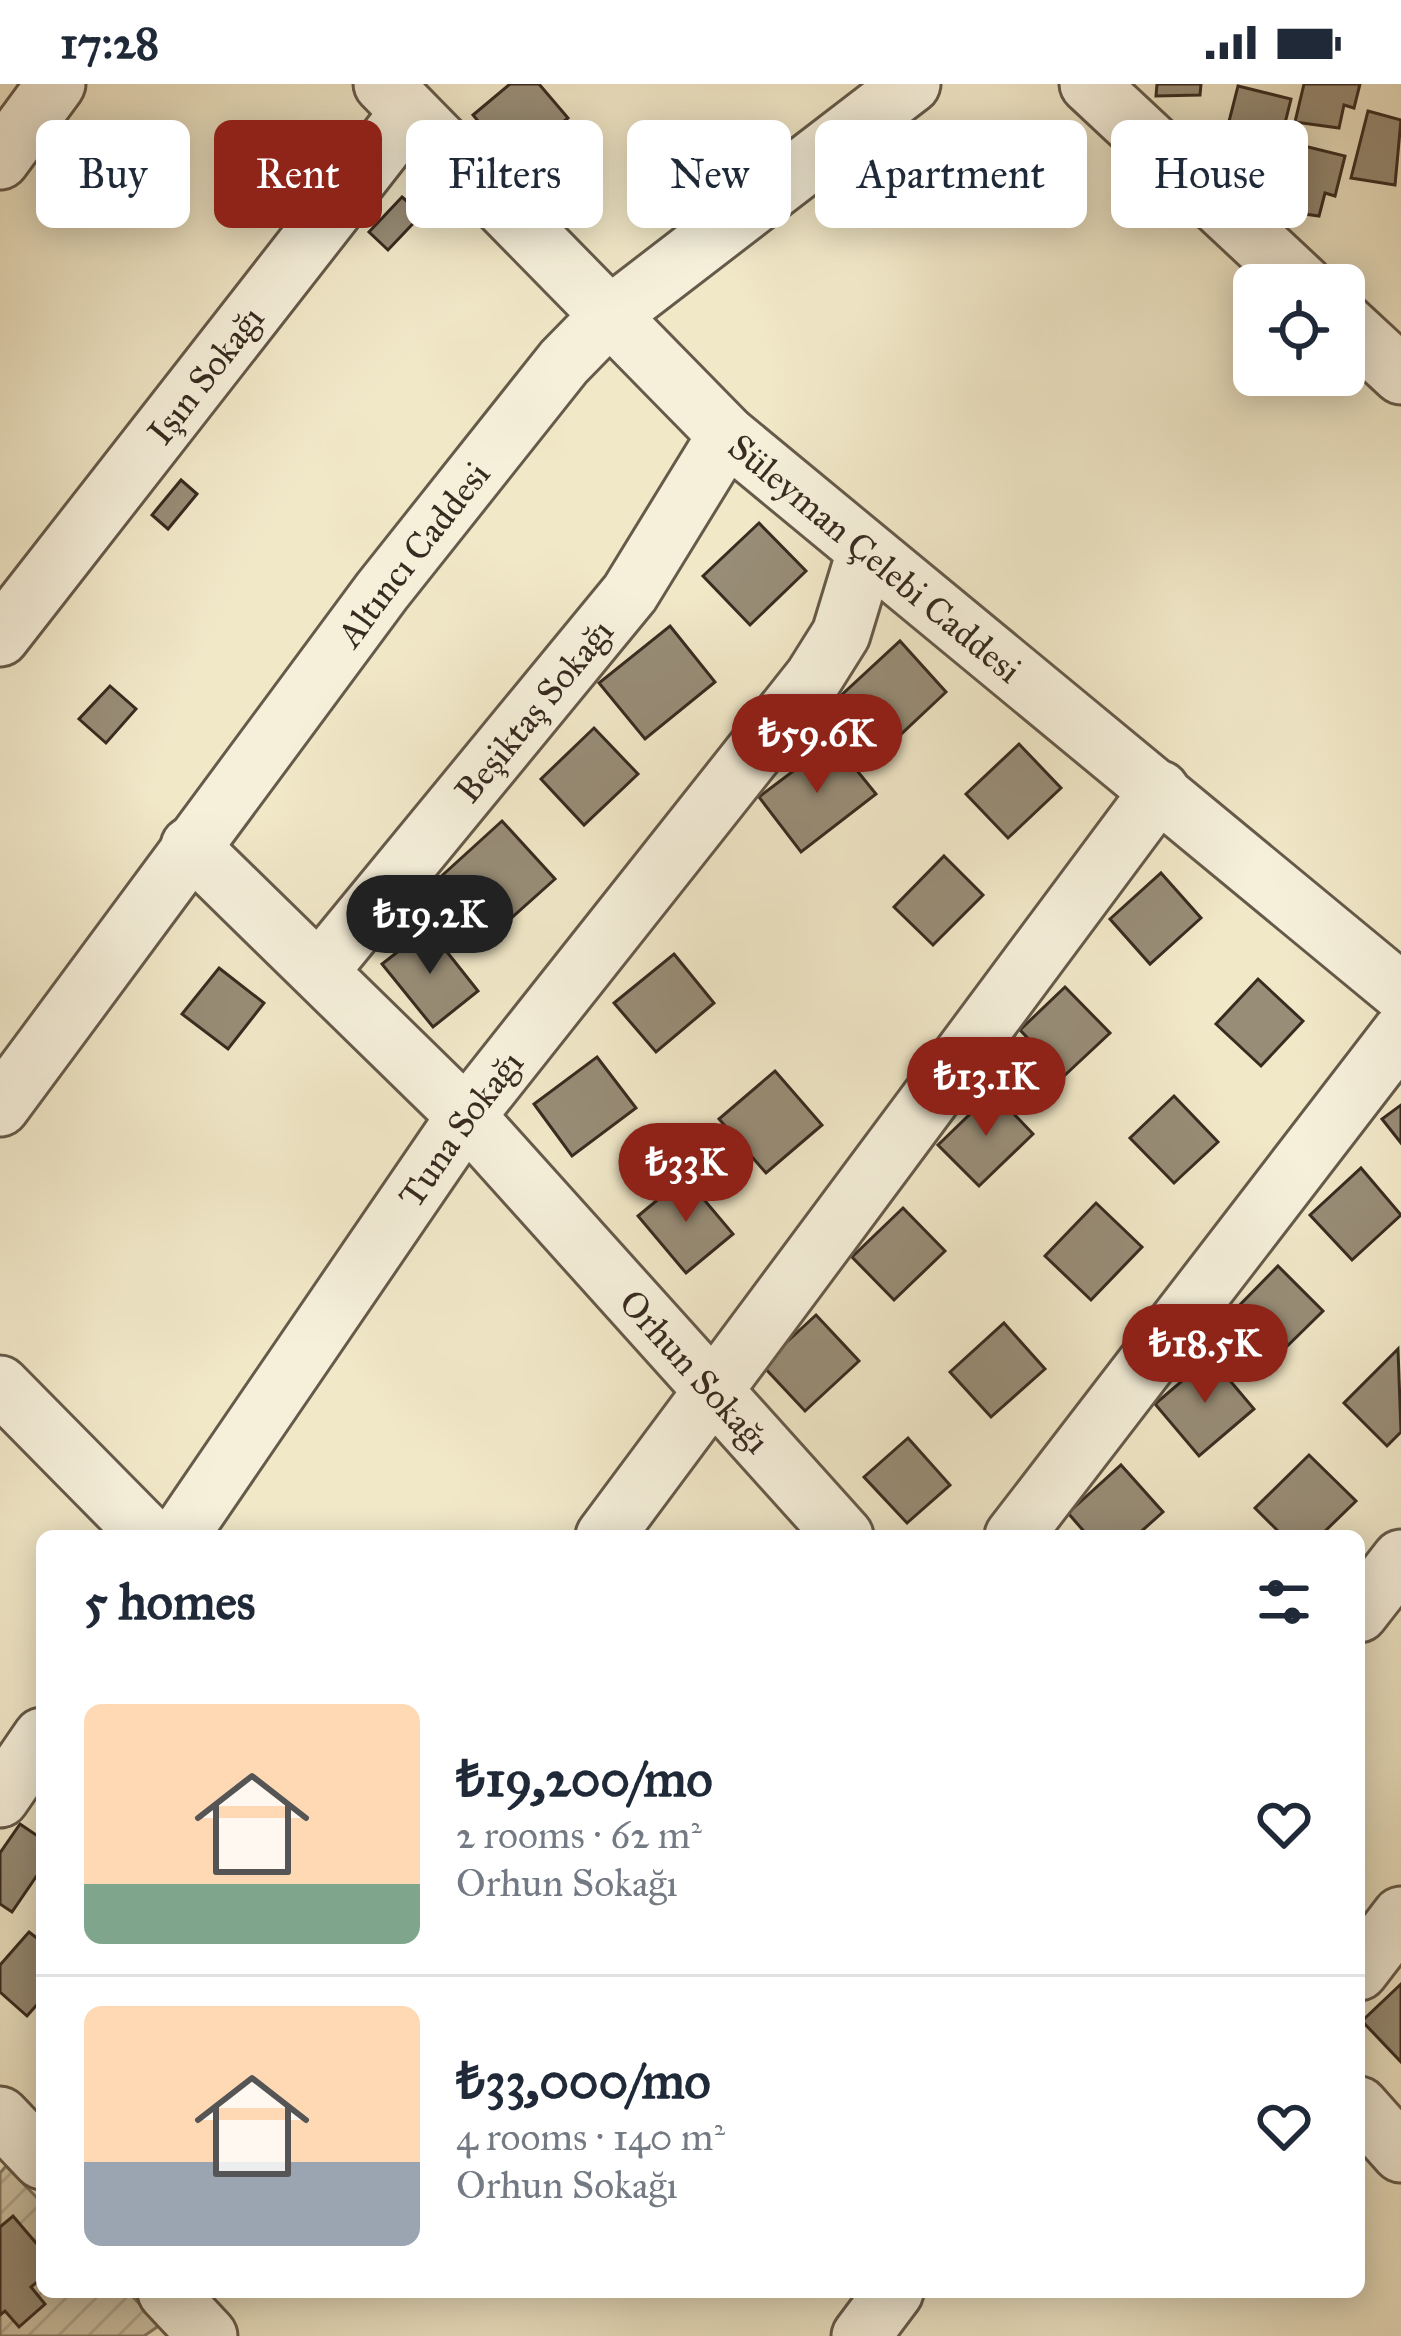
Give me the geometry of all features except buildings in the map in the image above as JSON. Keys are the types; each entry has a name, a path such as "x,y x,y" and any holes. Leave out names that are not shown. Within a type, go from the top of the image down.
{"street":[{"path":"0,160 56,84"},
{"name":"Altıncı Caddesi","path":"0,1107 382,591 564,362 608,317 911,84"},
{"path":"1089,84 1282,264"},
{"name":"Süleyman Çelebi Caddesi","path":"397,98 727,435 1401,992"},
{"name":"Işın Sokağı","path":"0,638 397,98"},
{"path":"1365,342 1401,375"},
{"name":"Beşiktaş Sokağı","path":"320,970 630,593 727,435"},
{"name":"Tuna Sokağı","path":"183,1530 466,1116 814,676 841,634 866,552"},
{"path":"608,1530 1160,790"},
{"name":"Orhun Sokağı","path":"190,846 466,1116 839,1530"},
{"path":"1019,1530 1401,1033"},
{"path":"0,1385 143,1530"},
{"path":"1365,1605 1401,1559"},
{"path":"0,1798 36,1746"},
{"path":"1365,1963 1401,1916"},
{"path":"1365,2114 1401,2153"},
{"path":"173,2298 208,2336"}],"shaded area":[{"path":"6,2166 36,2197 36,2298 134,2298 160,2325 144,2336 0,2336 0,2173"}]}
